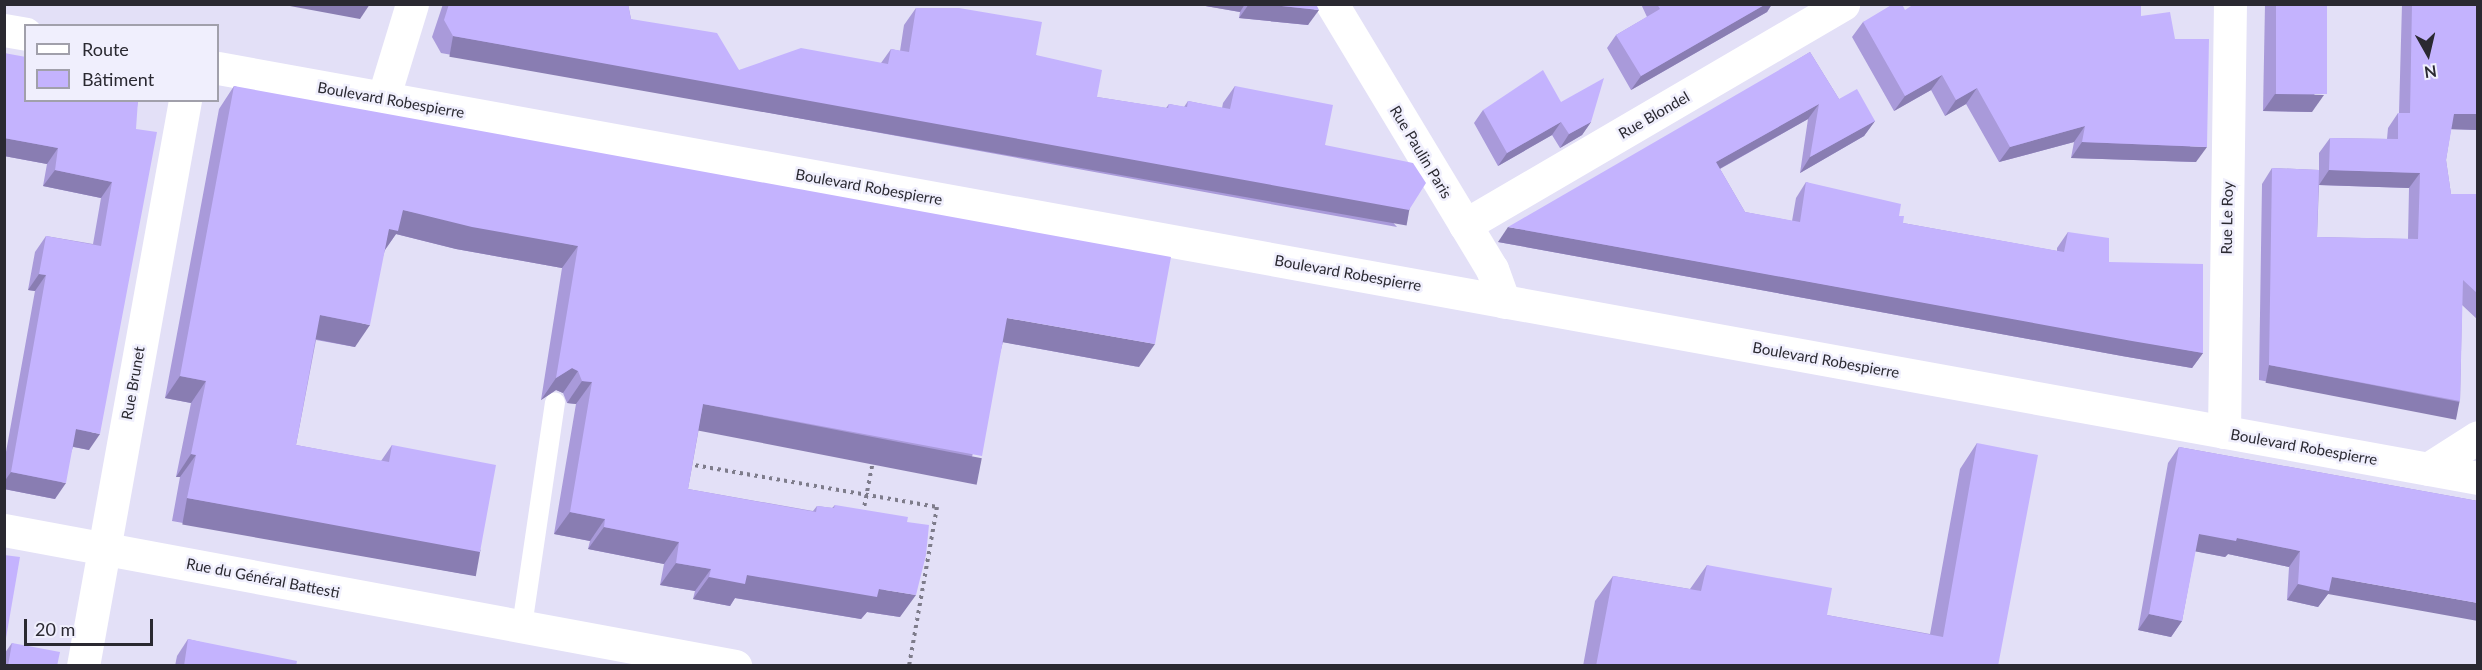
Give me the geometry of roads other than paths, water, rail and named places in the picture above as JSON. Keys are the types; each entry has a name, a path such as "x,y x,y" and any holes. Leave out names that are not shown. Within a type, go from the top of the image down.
{"street":[{"path":"383,99 412,4"},
{"name":"Rue Paulin Paris","path":"1332,4 1492,269 1504,302"},
{"name":"Rue Blondel","path":"1465,225 1843,4"},
{"name":"Rue Le Roy","path":"2224,432 2230,4"},
{"path":"4,30 24,34"},
{"name":"Boulevard Robespierre","path":"219,68 2478,478"},
{"name":"Rue Brunet","path":"82,666 185,102"},
{"path":"2428,469 2478,437"},
{"name":"Rue du Général Battesti","path":"4,530 735,666"}],"lane":[{"path":"522,626 555,402"}]}
